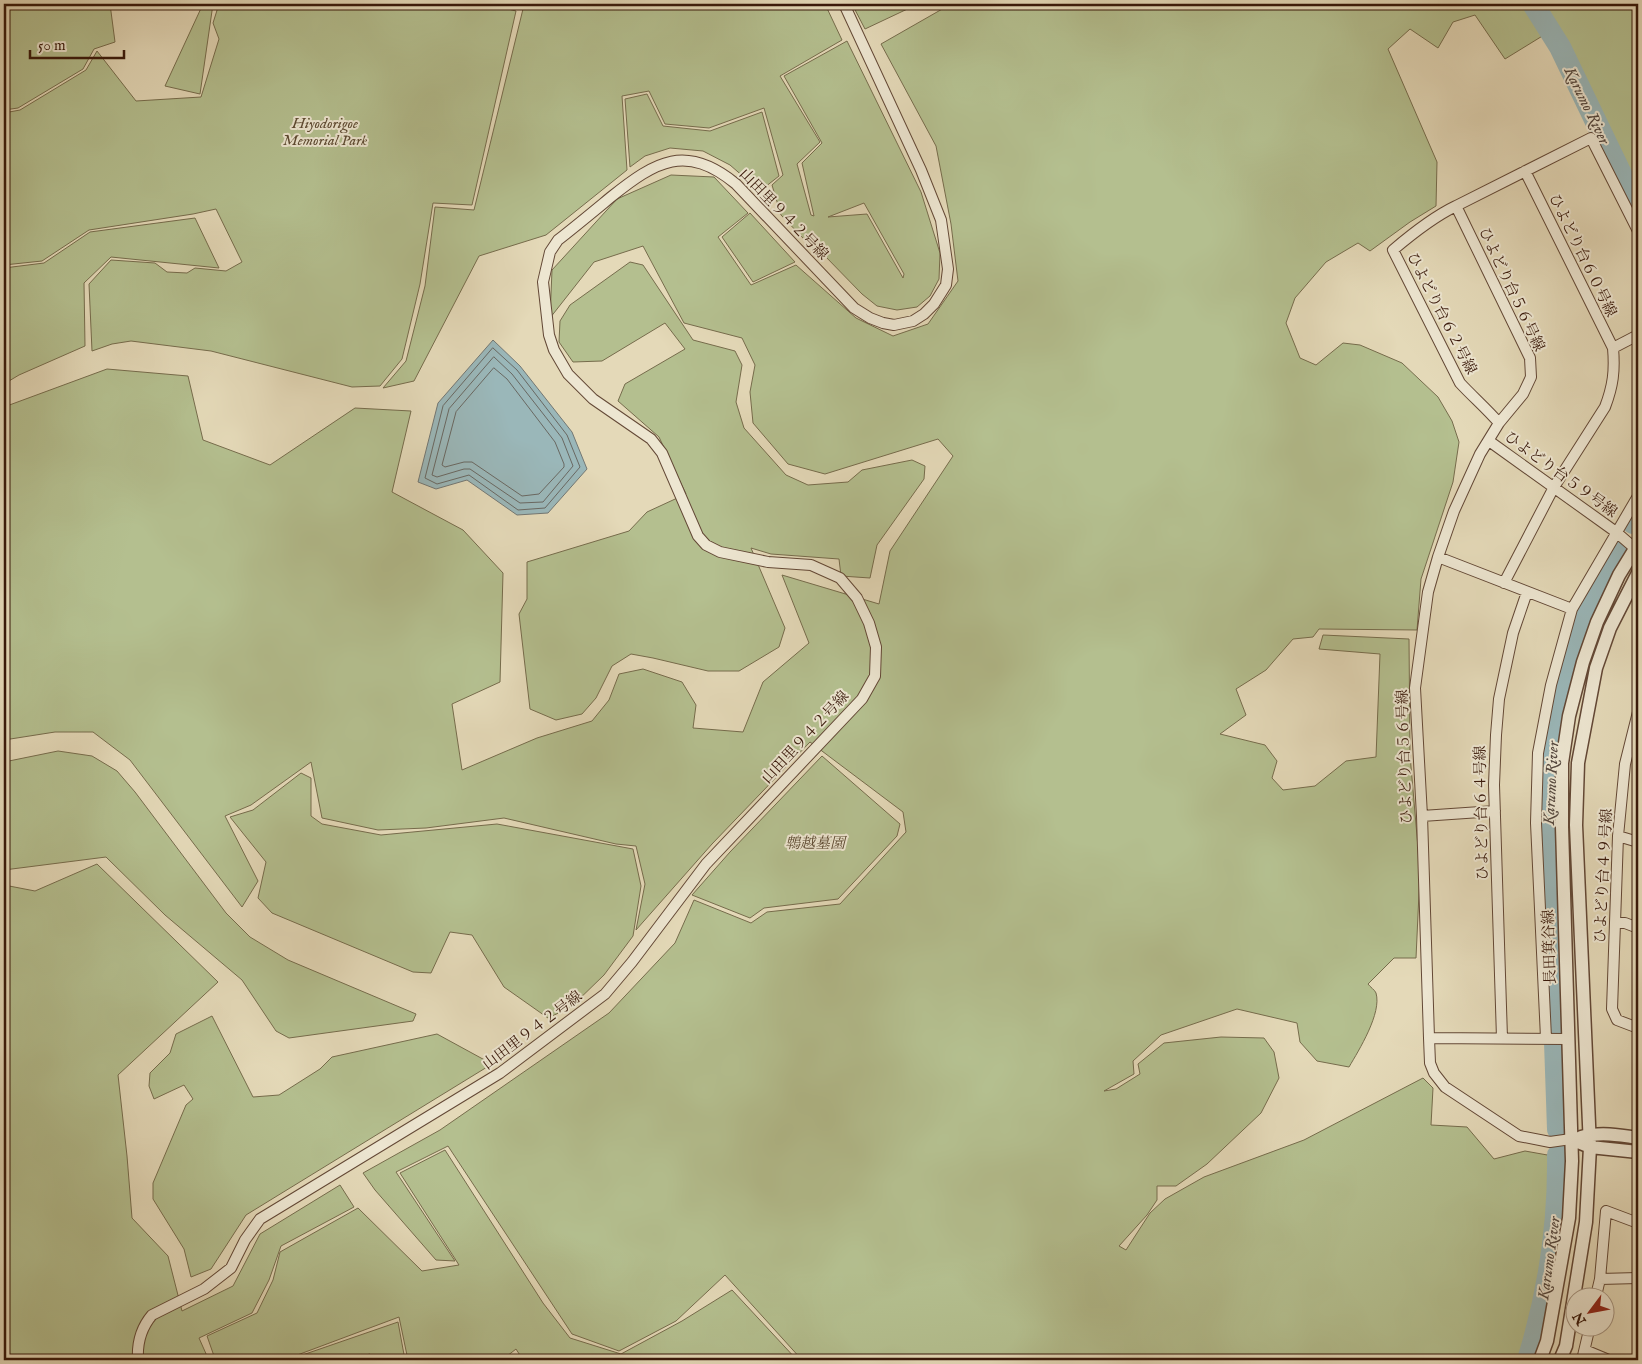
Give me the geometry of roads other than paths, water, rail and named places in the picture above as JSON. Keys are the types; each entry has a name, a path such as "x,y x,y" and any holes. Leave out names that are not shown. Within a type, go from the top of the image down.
{"street":[{"name":"山田里９４２号線","path":"138,1360 137,1347 146,1322 152,1315 204,1289 231,1268 245,1240 260,1219 500,1073 605,994 632,962 706,864 862,699 875,676 876,647 870,623 857,598 840,578 812,565 768,562 720,552 706,545 698,536 662,453 651,439 593,399 568,374 554,350 549,335 543,282 550,252 558,240 639,175 658,165 672,161 689,161 704,164 720,171 736,184 854,308 870,318 894,325 913,321 924,314 934,304 946,285 948,269 941,220 921,170 844,4"},
{"path":"1456,206 1590,138 1638,231"},
{"name":"ひよどり台６０号線","path":"1504,583 1554,487 1605,407 1615,371 1613,348 1525,171"},
{"name":"ひよどり台５６号線","path":"1456,206 1530,358 1531,377 1523,394 1499,423 1480,454 1454,512 1428,592 1415,688 1422,816 1430,1062 1434,1073 1445,1087 1519,1136 1550,1142 1572,1139"},
{"name":"ひよどり台６２号線","path":"1456,206 1442,213 1410,235 1393,250 1460,383 1486,407 1499,423"},
{"path":"1613,348 1638,335"},
{"name":"ひよどり台５９号線","path":"1489,441 1637,548"},
{"path":"1546,1038 1536,823 1538,753 1551,685 1572,609 1638,496"},
{"name":"長田箕谷線","path":"1540,1360 1547,1341 1569,1218 1572,1139 1562,827 1564,754 1569,716 1583,662 1597,622 1619,575 1637,548"},
{"path":"1438,557 1572,609"},
{"path":"1560,1360 1566,1346 1586,1222 1590,1141 1576,825 1578,763 1596,668 1610,628 1638,573"},
{"name":"ひよどり台６４号線","path":"1502,1038 1495,811 1496,735 1499,699 1513,633 1528,592"},
{"name":"ひよどり台４９号線","path":"1638,712 1625,764 1618,836 1612,1009 1617,1020 1638,1028"},
{"path":"1422,816 1495,811"},
{"path":"1618,836 1638,842"},
{"path":"1615,923 1624,923 1638,928"},
{"path":"1429,1038 1568,1039"},
{"path":"1590,1141 1616,1134 1638,1138"},
{"path":"1572,1139 1590,1141 1638,1152"},
{"path":"1598,1286 1606,1212 1638,1223"},
{"path":"1600,1279 1638,1278"},
{"path":"1588,1336 1584,1355 1609,1360"}],"water":[{"path":"493,340 520,366 572,432 587,469 548,513 517,515 467,480 436,489 418,482 438,403"}],"waterway":[{"name":"Karumo River","path":"1533,4 1560,47 1638,209"},
{"name":"Karumo River","path":"1633,523 1638,516"},
{"name":"Karumo River","path":"1555,1028 1546,812 1556,699 1574,641 1595,587 1617,550"},
{"name":"Karumo River","path":"1555,1042 1558,1129"},
{"name":"Karumo River","path":"1528,1360 1547,1285 1551,1259 1557,1207 1558,1155"}],"park label":[{"name":"Hiyodorigoe Memorial Park","path":"325,132"},
{"name":"鵯越墓園","path":"815,843"}]}
